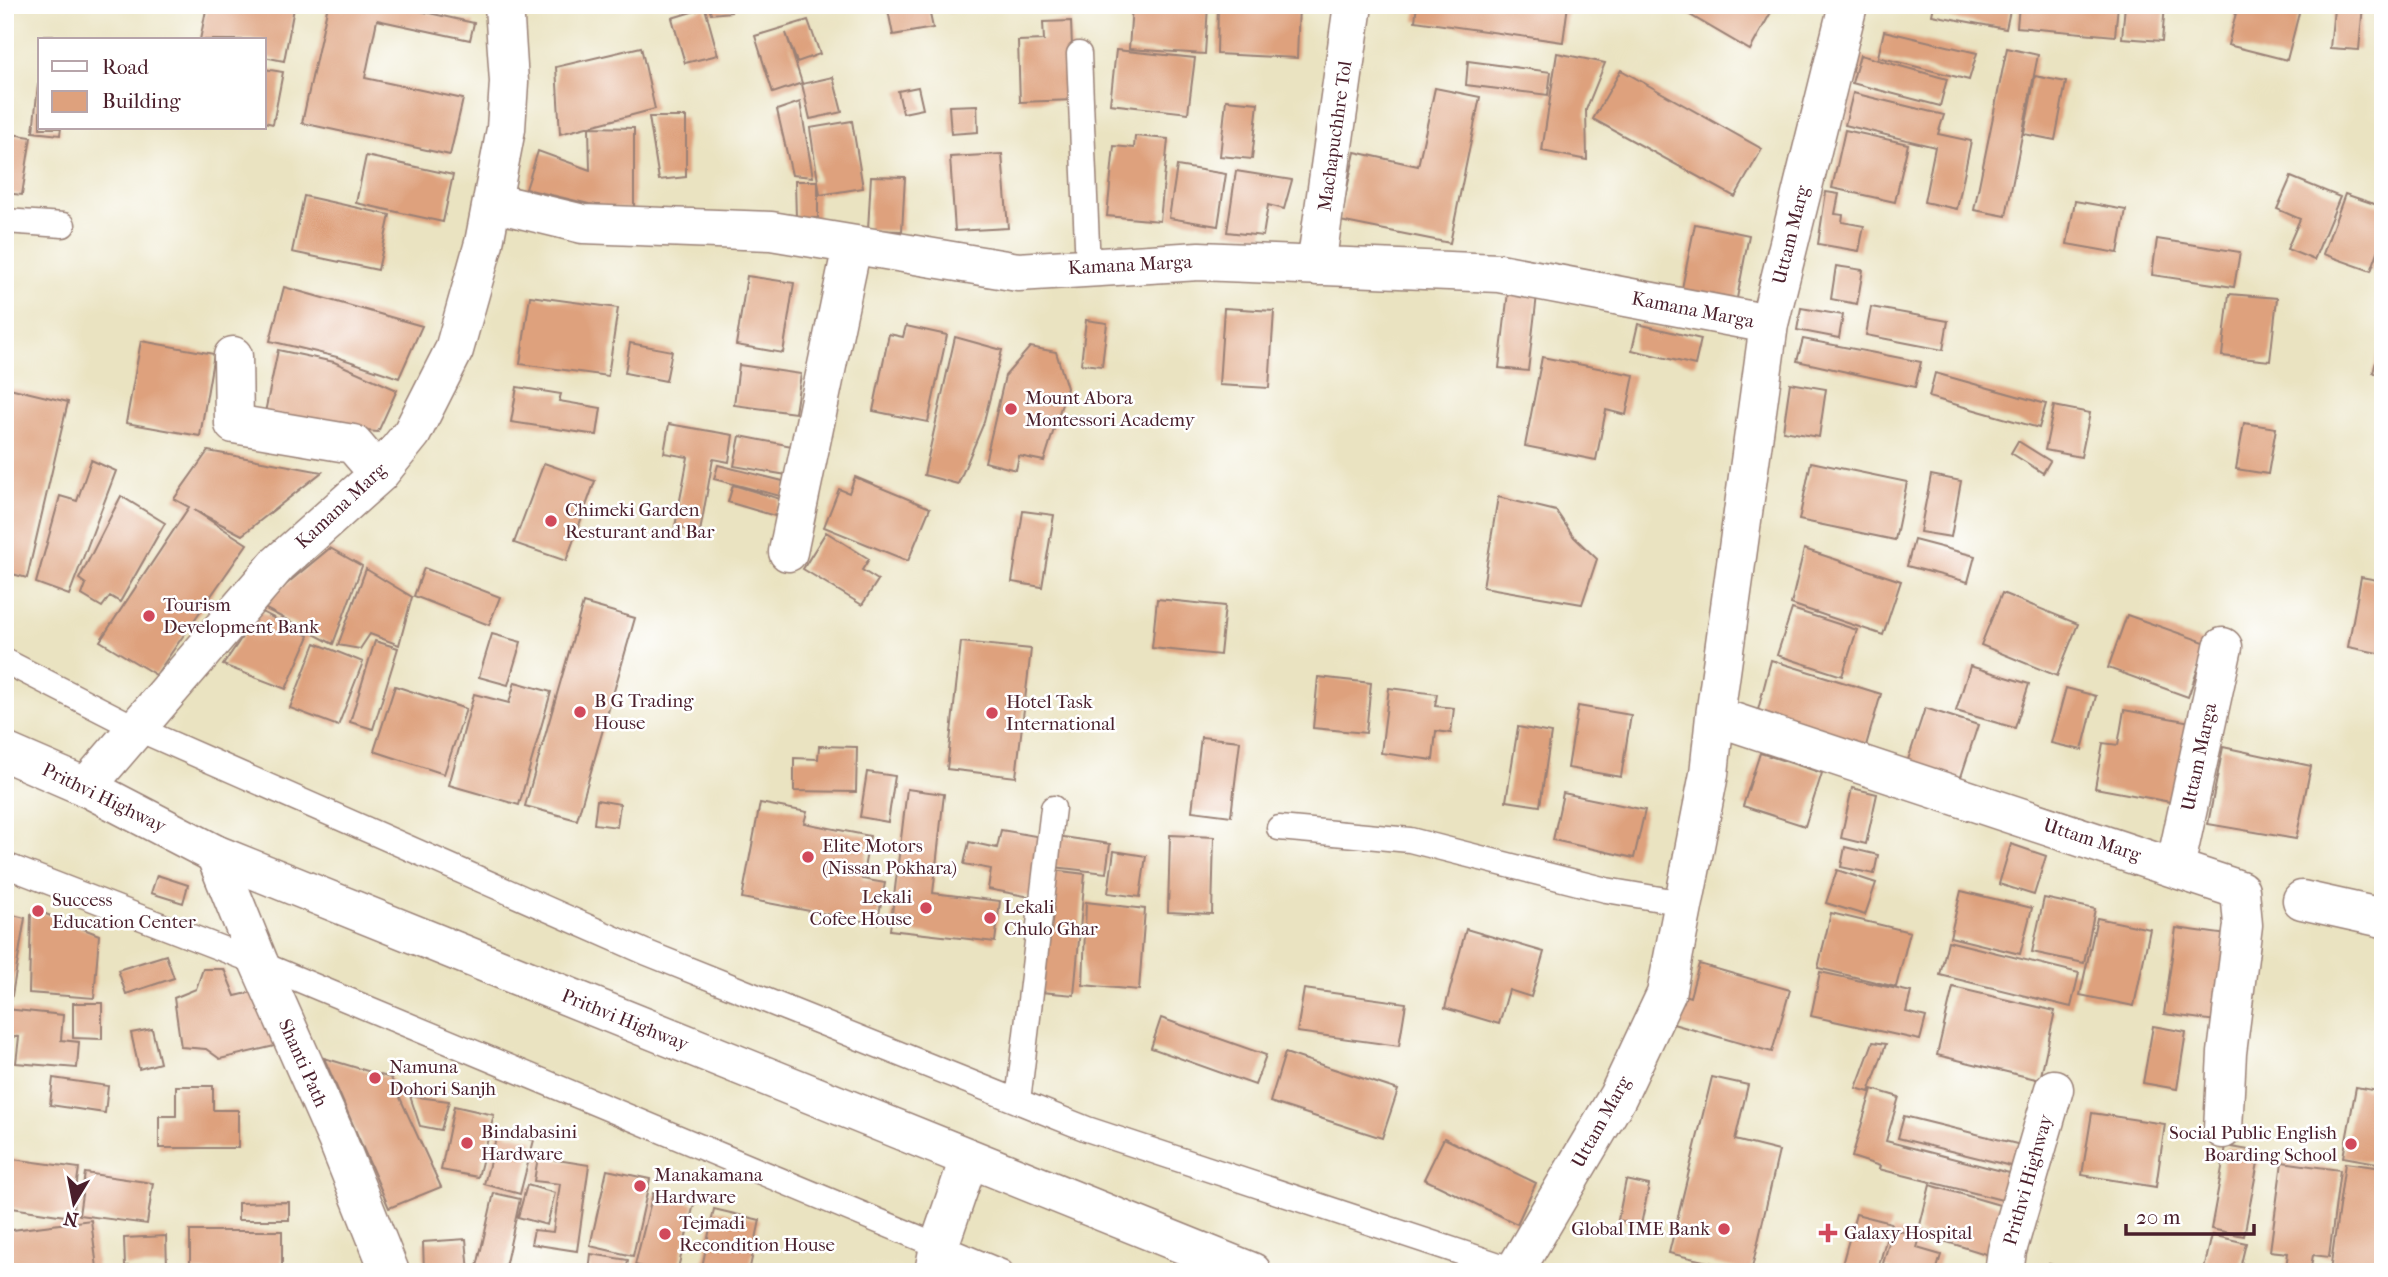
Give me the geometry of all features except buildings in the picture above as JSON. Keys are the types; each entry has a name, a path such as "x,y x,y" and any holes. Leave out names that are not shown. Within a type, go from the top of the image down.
{"main road":[{"name":"Kamana Marg","path":"86,787 278,564 379,474 412,433 454,350 472,291 492,202 506,129 509,94 504,5"},
{"name":"Machapuchhre Tol","path":"1316,266 1353,5"},
{"name":"Uttam Marg","path":"1516,1271 1618,1096 1666,994 1709,774 1769,324 1848,5"},
{"name":"Kamana Marga","path":"492,202 583,224 771,231 1018,272 1199,261 1499,273 1769,324"},
{"path":"788,552 852,246"},
{"path":"233,356 234,424 353,444 379,474"},
{"name":"Uttam Marga","path":"2175,867 2224,647"},
{"name":"Uttam Marg","path":"1715,716 2240,890 2243,925 2227,1053 2223,1129"},
{"name":"Prithvi Highway","path":"5,752 86,787 215,854 1252,1272"},
{"name":"Shanti Path","path":"215,854 259,963 337,1139 390,1272"},
{"path":"2302,900 2383,918"},
{"name":"Prithvi Highway","path":"2004,1272 2007,1251 2054,1089"},
{"path":"937,1259 970,1158"}],"lane":[{"path":"1079,54 1088,268"},
{"path":"5,221 63,225"},
{"path":"5,662 136,728 645,952 1087,1129 1516,1271"},
{"path":"1018,1101 1054,808"},
{"path":"1279,828 1410,840 1606,890 1684,903"},
{"path":"5,865 259,963 937,1259 1001,1272"}],"place":[{"name":"Mount Abora Montessori Academy","path":"1011,409"},
{"name":"Chimeki Garden Resturant and Bar","path":"551,521"},
{"name":"Tourism Development Bank","path":"149,616"},
{"name":"B G Trading House","path":"580,712"},
{"name":"Hotel Task International","path":"992,713"},
{"name":"Elite Motors (Nissan Pokhara)","path":"808,857"},
{"name":"Lekali Cofee House","path":"926,908"},
{"name":"Success Education Center","path":"38,911"},
{"name":"Lekali Chulo Ghar","path":"990,918"},
{"name":"Namuna Dohori Sanjh","path":"375,1078"},
{"name":"Bindabasini Hardware","path":"467,1143"},
{"name":"Social Public English Boarding School","path":"2351,1144"},
{"name":"Manakamana Hardware","path":"640,1186"},
{"name":"Global IME Bank","path":"1724,1229"},
{"name":"Galaxy Hospital","path":"1828,1233"},
{"name":"Tejmadi Recondition House","path":"665,1234"}]}
